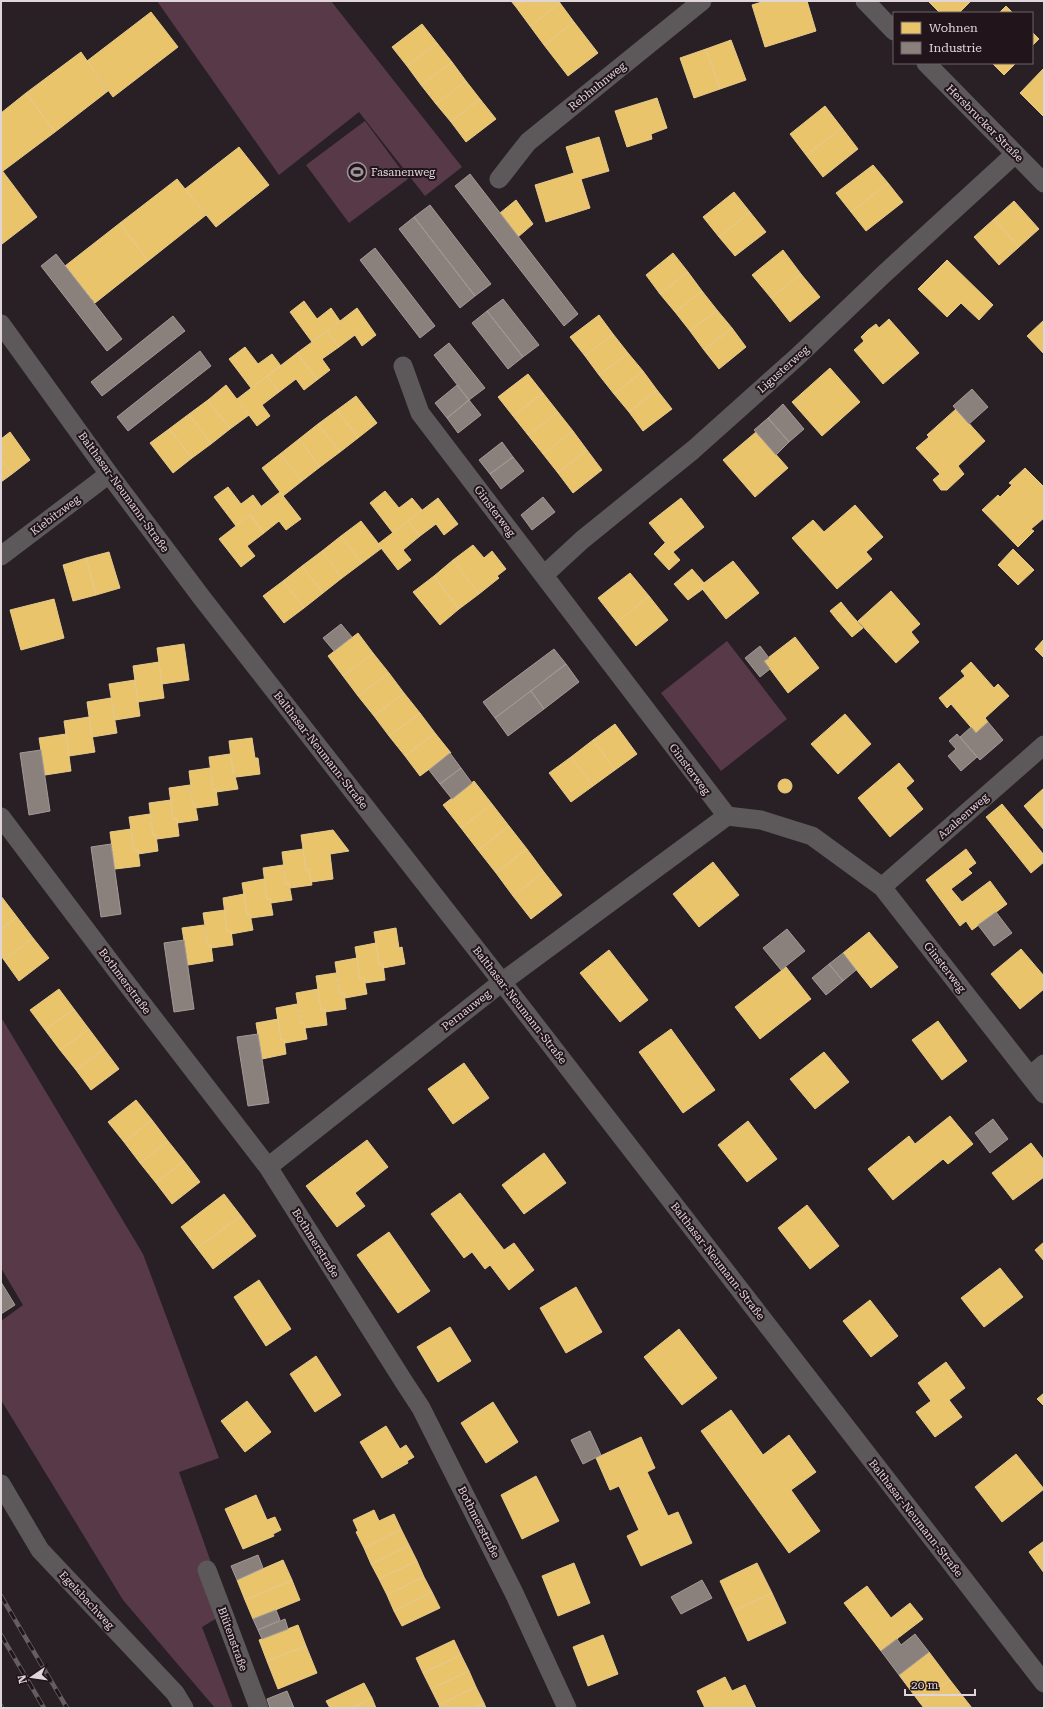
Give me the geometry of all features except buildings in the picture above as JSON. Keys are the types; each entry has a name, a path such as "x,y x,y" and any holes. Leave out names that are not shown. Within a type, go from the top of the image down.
{"street":[{"name":"Rebhuhnweg","path":"499,179 528,142 702,1"},
{"path":"876,5 893,30"},
{"name":"Hersbrucker Straße","path":"927,64 1044,183"},
{"name":"Ligusterweg","path":"544,575 582,540 693,450 797,357 884,274 1015,154"},
{"name":"Balthasar-Neumann-Straße","path":"1,324 109,474 202,598 502,982 1044,1683"},
{"name":"Ginsterweg","path":"403,366 420,413 727,816 762,820 812,836 882,887 1037,1070 1044,1094"},
{"name":"Kiebitzweg","path":"1,556 109,474"},
{"name":"Azaleenweg","path":"882,887 1044,745"},
{"name":"Pernauweg","path":"268,1167 502,982 727,816"},
{"name":"Bothmerstraße","path":"1,817 116,971 268,1167 421,1408 511,1587 567,1708"},
{"name":"Egelsbachweg","path":"1,1484 40,1550 175,1693 184,1708"},
{"name":"Blütenstraße","path":"207,1570 258,1708"}],"shaded area":[{"path":"157,1 331,1 462,167 425,196 359,112 279,175"},
{"name":"Fasanenweg","path":"365,121 408,179 349,223 306,165"},
{"path":"727,641 787,719 721,771 661,693"},
{"path":"1,1017 143,1254 219,1458 179,1472 213,1568 217,1618 202,1627 233,1708 215,1708 123,1600 1,1400 1,1321 23,1305 1,1268"}],"railway":[{"path":"1,1596 67,1708"},
{"path":"1,1635 44,1708"}],"place":[{"name":"Fasanenweg","path":"357,172"}]}
